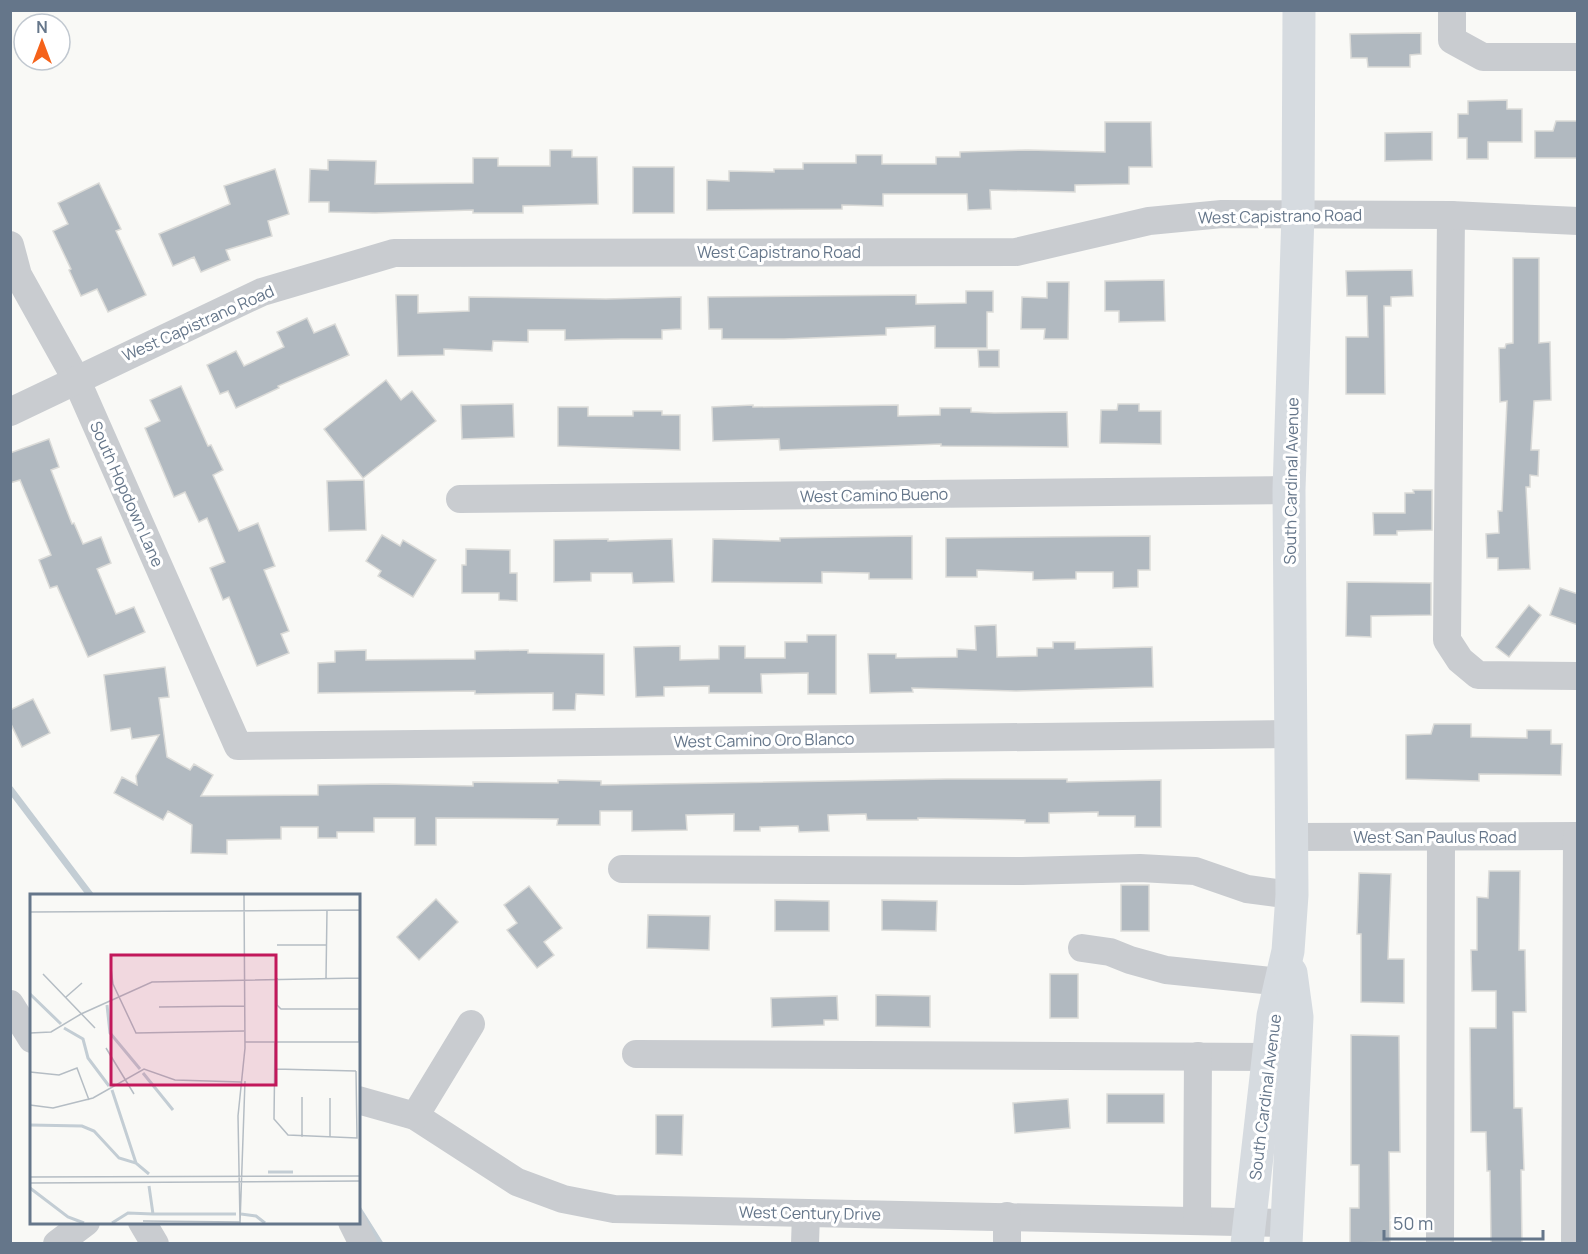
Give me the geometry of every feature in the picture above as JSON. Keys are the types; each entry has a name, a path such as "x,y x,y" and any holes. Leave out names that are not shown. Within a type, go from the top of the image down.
{"main road":[{"name":"South Cardinal Avenue","path":"1249,1232 1274,1016 1285,966 1292,895 1288,490 1298,214 1299,10"},
{"name":"South Cardinal Avenue","path":"1285,966 1297,1017 1286,1233"}],"street":[{"path":"1452,10 1452,40 1483,57 1578,57"},
{"name":"West Capistrano Road","path":"10,412 262,292 394,253 1016,252 1149,221 1222,214 1451,215 1578,221"},
{"path":"1451,215 1447,640 1460,660 1478,675 1578,676"},
{"name":"South Hopdown Lane","path":"10,245 18,275 76,379 238,746"},
{"name":"West Camino Bueno","path":"460,499 1288,490"},
{"name":"West Camino Oro Blanco","path":"238,746 1291,734"},
{"path":"1576,1233 1577,836"},
{"name":"West San Paulus Road","path":"1292,837 1577,836"},
{"path":"1440,1244 1441,837"},
{"path":"622,869 1022,871 1140,868 1195,871 1247,889 1292,895"},
{"path":"1082,948 1110,952 1166,970 1285,966"},
{"path":"10,1004 30,1036"},
{"path":"415,1116 471,1024"},
{"path":"636,1054 1269,1057"},
{"path":"1197,1220 1198,1056"},
{"name":"West Century Drive","path":"360,1104 415,1116 517,1182 563,1199 614,1209 806,1213 1007,1230 1197,1220 1249,1232 1286,1233"},
{"path":"805,1244 806,1213"},
{"path":"57,1244 83,1224"},
{"path":"143,1224 155,1244"},
{"path":"353,1224 363,1244"}],"building":[{"path":"1421,33 1421,54 1410,55 1410,67 1368,67 1367,58 1351,58 1350,34"},
{"path":"1507,100 1507,109 1522,109 1522,142 1488,142 1488,159 1467,159 1467,138 1458,138 1458,114 1468,114 1468,101"},
{"path":"1556,121 1578,121 1578,158 1535,158 1535,131 1553,131"},
{"path":"1105,122 1151,122 1152,167 1129,167 1129,184 1075,185 1075,192 990,190 991,209 968,210 967,194 883,194 883,206 842,205 842,209 707,210 707,180 729,181 729,171 774,172 774,169 803,169 803,163 856,163 856,155 882,155 882,164 936,164 936,157 960,157 960,152 1028,150 1105,152"},
{"path":"1432,132 1432,160 1385,161 1385,133"},
{"path":"550,150 572,150 572,157 597,157 598,204 523,206 523,213 473,213 473,210 375,213 329,212 329,202 309,202 310,169 328,170 328,160 376,161 375,184 473,183 473,158 498,158 498,166 550,166"},
{"path":"633,167 674,167 674,213 633,213"},
{"path":"275,169 289,214 268,221 272,236 226,250 230,260 201,272 194,257 173,266 159,234 230,204 224,186"},
{"path":"99,183 121,229 116,231 146,295 108,312 97,289 81,296 53,231 68,224 58,203"},
{"path":"1513,258 1539,258 1539,343 1550,342 1551,400 1534,401 1531,450 1539,450 1538,476 1530,475 1530,487 1526,487 1530,569 1498,570 1498,558 1487,558 1486,534 1499,533 1498,511 1502,511 1507,401 1500,402 1499,348 1505,348 1506,344 1513,343"},
{"path":"1412,270 1413,296 1391,297 1391,306 1384,306 1385,394 1346,394 1346,337 1368,337 1367,296 1347,296 1346,271"},
{"path":"1164,280 1165,321 1119,322 1119,311 1105,311 1105,281"},
{"path":"1047,282 1069,282 1068,339 1044,339 1045,329 1021,329 1022,297 1047,298"},
{"path":"966,291 993,291 993,312 987,312 987,348 935,348 935,326 886,328 886,335 784,339 722,339 722,329 709,329 708,297 916,295 916,304 966,303"},
{"path":"396,295 418,295 418,313 469,311 469,297 606,299 681,297 681,329 662,330 662,339 565,340 565,330 528,330 528,342 493,341 492,351 444,349 444,355 398,356"},
{"path":"307,318 314,333 335,324 349,355 278,386 279,388 236,408 228,391 220,394 207,365 236,351 244,366 284,347 277,332"},
{"path":"978,350 999,350 999,367 979,367"},
{"path":"386,380 401,400 412,391 436,421 363,478 324,429"},
{"path":"181,386 208,446 211,445 223,470 213,475 239,531 258,523 275,566 264,570 289,631 281,634 289,653 257,666 229,597 223,600 210,568 225,562 207,518 199,522 185,492 174,497 145,428 160,421 150,400"},
{"path":"513,404 514,437 462,439 461,405"},
{"path":"1118,404 1139,404 1139,411 1161,411 1161,444 1100,443 1101,410 1117,410"},
{"path":"753,405 753,407 898,405 898,416 940,415 940,408 971,408 971,412 994,413 1067,412 1068,447 941,446 941,444 780,450 779,439 713,441 712,407"},
{"path":"558,407 588,407 588,416 633,416 633,411 662,411 662,415 680,415 680,450 558,446"},
{"path":"49,439 59,467 51,470 72,524 74,523 83,544 101,537 111,563 97,569 116,614 134,607 145,632 88,657 57,586 50,588 39,560 51,555 20,480 10,483 10,453"},
{"path":"364,480 366,530 329,531 327,481"},
{"path":"1413,490 1432,490 1432,530 1397,531 1397,535 1374,535 1373,513 1405,513 1405,493 1414,493"},
{"path":"382,535 400,546 403,540 436,560 413,597 378,576 381,571 366,561"},
{"path":"912,536 912,579 869,579 869,573 822,572 822,583 712,582 713,539 780,541 780,538"},
{"path":"1150,536 1150,570 1138,570 1138,587 1113,588 1113,572 1076,572 1076,579 1033,580 1033,572 977,570 977,577 946,577 946,538"},
{"path":"608,539 608,541 672,539 674,582 633,583 632,573 591,573 591,581 554,582 554,540"},
{"path":"466,549 510,550 510,573 517,573 517,601 499,600 499,593 462,593 462,565 466,565"},
{"path":"1347,582 1431,583 1431,615 1371,616 1371,637 1346,636"},
{"path":"1560,588 1578,594 1578,625 1550,615"},
{"path":"1529,605 1541,615 1509,657 1496,647"},
{"path":"996,625 997,657 1037,656 1037,648 1053,648 1053,642 1075,642 1075,649 1152,647 1153,687 1016,691 912,688 913,692 870,693 868,654 896,654 896,658 957,657 957,649 976,650 975,626"},
{"path":"807,635 836,635 836,694 808,694 808,673 761,674 762,693 709,693 709,686 664,687 664,696 636,697 634,647 680,646 680,660 719,659 719,646 745,646 745,658 785,658 785,642 807,642"},
{"path":"366,650 366,660 475,659 475,651 528,650 528,653 604,654 604,695 576,694 575,710 553,710 553,693 475,694 475,691 318,693 318,663 335,662 335,651"},
{"path":"165,667 169,697 159,698 167,757 190,770 194,764 213,775 201,796 318,795 318,785 473,786 473,782 558,783 558,780 601,781 601,785 947,779 1067,779 1067,782 1161,780 1161,827 1135,827 1135,816 1098,816 1098,812 1049,813 1049,823 1025,823 1025,820 918,818 918,820 867,820 866,814 828,815 829,831 799,832 798,826 760,827 760,831 734,831 734,814 686,815 687,830 632,831 632,811 600,811 600,825 557,825 558,819 436,818 436,845 415,845 415,818 374,818 374,832 337,832 337,838 318,838 318,827 281,827 281,839 227,840 227,854 191,853 192,825 168,811 163,820 114,793 122,777 137,785 136,776 159,735 132,739 130,728 111,731 104,675"},
{"path":"33,699 50,733 22,747 10,722 10,710"},
{"path":"1434,724 1471,724 1471,737 1527,738 1527,730 1551,730 1551,744 1562,744 1561,775 1479,774 1479,781 1406,779 1406,735 1431,734"},
{"path":"1489,871 1520,871 1519,950 1525,950 1526,1012 1513,1012 1514,1108 1522,1108 1524,1170 1521,1170 1522,1244 1491,1244 1490,1171 1487,1171 1486,1132 1471,1132 1470,1028 1496,1028 1496,991 1472,991 1471,950 1477,950 1477,897 1488,898"},
{"path":"1359,873 1391,874 1388,959 1404,959 1404,1003 1361,1002 1361,934 1357,934"},
{"path":"1121,885 1149,885 1149,931 1121,931"},
{"path":"529,886 562,928 544,942 554,955 537,968 507,930 517,923 504,905"},
{"path":"436,899 458,922 419,960 397,937"},
{"path":"775,900 829,901 829,931 775,931"},
{"path":"882,900 937,901 936,931 882,930"},
{"path":"648,915 710,916 709,950 647,948"},
{"path":"1050,974 1078,974 1078,1018 1050,1018"},
{"path":"876,995 930,996 930,1027 876,1026"},
{"path":"837,996 838,1020 824,1020 824,1025 772,1027 771,998"},
{"path":"1351,1035 1399,1036 1400,1152 1389,1152 1390,1242 1350,1243 1350,1208 1359,1208 1359,1165 1351,1165"},
{"path":"1107,1094 1164,1094 1164,1123 1107,1123"},
{"path":"1068,1099 1070,1128 1015,1133 1013,1103"},
{"path":"656,1115 683,1115 682,1155 656,1154"}],"waterway":[{"path":"10,789 89,894"},
{"path":"360,1212 380,1244"}]}
